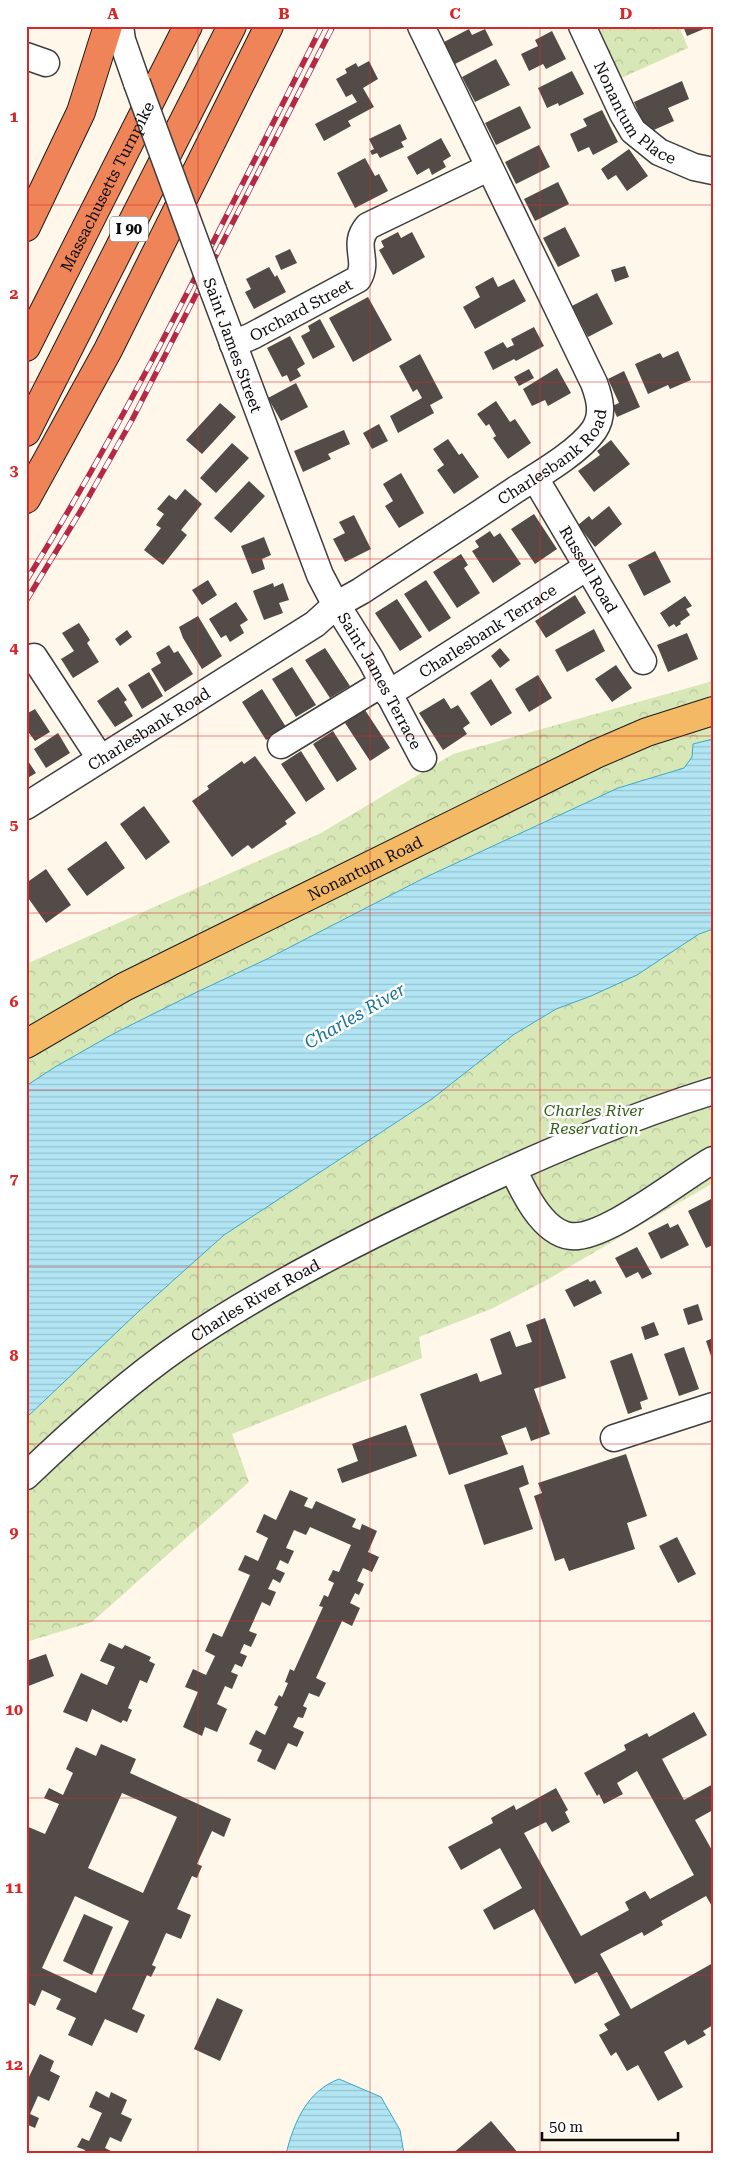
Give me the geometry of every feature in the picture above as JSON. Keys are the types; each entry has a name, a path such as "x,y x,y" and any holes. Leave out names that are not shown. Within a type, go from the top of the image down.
{"highway":[{"path":"26,227 81,112 108,26"},
{"name":"Massachusetts Turnpike","path":"26,347 188,26"},
{"name":"I 90","path":"26,432 232,26"},
{"path":"26,498 108,350 269,26"}],"main road":[{"name":"Nonantum Road","path":"26,1044 124,987 596,754 647,732 713,711"}],"street":[{"name":"Saint James Street","path":"120,26 122,40 137,83 233,344 315,562 336,604"},
{"name":"Saint James Street","path":"136,26 134,64 137,83"},
{"name":"Charlesbank Road","path":"26,806 320,620 336,604 361,591 535,478 574,449 594,431 599,420 601,408 594,383 488,168 421,26"},
{"name":"Nonantum Place","path":"582,26 623,114 633,131 659,152 685,164 713,171"},
{"name":"Orchard Street","path":"233,344 252,336 358,279 363,272 360,242 362,233 368,226 488,168"},
{"name":"Russell Road","path":"535,478 643,662"},
{"name":"Charlesbank Road","path":"271,650 300,623 312,602 317,582 315,562"},
{"name":"Charlesbank Terrace","path":"281,745 385,689 587,567"},
{"name":"Saint James Terrace","path":"336,604 357,637 423,758"},
{"path":"34,656 100,758"},
{"name":"Charles River Road","path":"26,1476 74,1432 138,1378 180,1346 210,1326 309,1269 369,1237 512,1169 638,1117 711,1099"},
{"path":"512,1169 525,1196 539,1214 553,1228 570,1236 591,1234 614,1222 713,1160"},
{"path":"614,1438 713,1406"}],"green space":[{"path":"595,26 679,26 688,48 619,79"},
{"path":"713,681 713,739 693,744 692,757 684,768 618,788 424,878 267,959 113,1034 26,1086 26,964 321,833 453,754"},
{"name":"Charles River Reservation","path":"713,929 713,1183 545,1281 491,1309 419,1337 422,1358 232,1434 249,1482 92,1622 26,1642 26,1418 138,1312 224,1235 416,1110 513,1035 556,1009 591,996 637,975 699,934"}],"water":[{"name":"Charles River","path":"713,739 713,929 699,934 637,975 591,996 556,1009 513,1035 432,1099 224,1235 138,1312 26,1418 26,1086 113,1034 267,959 424,878 618,788 684,768 692,757 693,744"},
{"path":"339,2079 381,2097 400,2130 404,2154 286,2154 293,2130 310,2100 318,2091"}],"building":[{"path":"683,26 711,26 687,36"},
{"path":"469,29 472,35 485,29 493,45 455,64 444,42"},
{"path":"552,31 566,59 546,69 543,64 529,71 521,54 538,46 535,40"},
{"path":"496,59 510,85 475,102 462,77"},
{"path":"369,61 378,79 363,88 374,107 348,121 351,126 324,141 315,124 357,102 352,94 346,97 336,79 347,73 345,69 356,63 358,67"},
{"path":"572,71 584,94 559,106 558,103 547,108 538,88"},
{"path":"682,81 689,99 668,108 674,121 647,133 634,102"},
{"path":"520,106 531,128 496,145 485,123"},
{"path":"602,110 618,142 593,155 589,147 578,152 570,134 587,126 583,119"},
{"path":"400,124 407,139 401,142 404,147 380,158 377,153 372,155 370,151 374,149 369,139"},
{"path":"441,138 451,156 443,161 446,167 432,175 429,168 417,175 407,157"},
{"path":"539,145 550,167 516,184 505,162"},
{"path":"629,149 648,176 627,191 616,175 608,180 601,169"},
{"path":"365,158 375,176 379,174 388,191 355,208 337,173"},
{"path":"558,182 569,204 535,221 524,199"},
{"path":"565,227 580,256 558,267 543,238"},
{"path":"398,232 401,238 412,232 425,257 393,275 379,250 384,247 381,241"},
{"path":"290,249 297,263 281,270 275,256"},
{"path":"625,266 629,277 615,282 611,270"},
{"path":"269,267 275,277 277,275 286,292 254,309 245,292 251,289 246,279"},
{"path":"493,277 498,287 514,279 526,301 475,329 463,307 480,297 475,287"},
{"path":"597,293 613,324 588,337 572,306"},
{"path":"368,297 392,340 353,362 329,318"},
{"path":"320,319 335,347 313,359 301,336 310,331 308,326"},
{"path":"534,327 544,346 516,361 514,359 493,370 484,352 503,342 507,348 514,345 511,339"},
{"path":"290,336 305,364 297,369 301,376 290,382 287,375 282,377 267,348"},
{"path":"678,351 691,380 670,389 668,385 648,394 635,364 660,353 663,358"},
{"path":"420,354 443,398 430,405 434,413 398,433 390,416 422,398 417,389 413,392 399,366"},
{"path":"557,368 571,393 548,406 545,400 532,406 523,389"},
{"path":"529,369 534,378 519,386 514,377"},
{"path":"624,371 640,407 617,417 612,406 619,403 608,379"},
{"path":"296,383 308,407 281,421 268,398"},
{"path":"496,401 510,422 515,419 531,443 508,459 493,438 496,436 489,424 486,426 477,414"},
{"path":"220,403 236,417 202,454 186,440"},
{"path":"379,424 388,441 372,449 363,433"},
{"path":"344,430 350,444 328,454 331,459 303,472 294,451"},
{"path":"448,439 459,455 462,453 479,477 454,494 437,470 444,465 433,449"},
{"path":"611,440 630,464 594,492 578,471 600,455 597,451"},
{"path":"232,443 249,458 216,493 200,478"},
{"path":"401,473 424,513 399,528 385,506 393,501 383,484"},
{"path":"249,481 265,496 231,533 214,518"},
{"path":"185,489 202,504 181,530 187,535 163,565 144,550 161,528 156,525 164,514 157,509 169,495 176,500"},
{"path":"609,506 622,524 595,547 578,525 589,516 592,520"},
{"path":"534,514 557,549 535,564 511,529"},
{"path":"354,515 371,549 345,562 333,539 345,533 339,522"},
{"path":"490,531 494,537 500,533 521,564 493,583 472,551 479,547 475,541"},
{"path":"264,537 271,555 262,559 265,569 252,574 241,546"},
{"path":"655,551 671,582 644,596 628,565"},
{"path":"461,554 468,565 464,568 480,593 457,608 433,572"},
{"path":"208,580 217,595 202,605 192,590"},
{"path":"426,580 451,618 429,632 404,594"},
{"path":"273,583 274,587 283,583 289,600 279,603 283,613 264,620 253,591"},
{"path":"575,595 586,613 546,638 535,621"},
{"path":"685,596 692,606 686,609 690,615 676,627 674,624 669,627 660,613"},
{"path":"397,599 422,637 400,651 375,613"},
{"path":"236,602 248,620 240,625 244,633 230,642 226,635 221,638 209,619"},
{"path":"198,616 222,656 202,669 183,638 179,627"},
{"path":"79,623 90,640 87,643 99,662 73,678 61,659 74,651 62,633"},
{"path":"594,629 605,651 567,672 555,650"},
{"path":"127,630 132,637 120,646 115,639"},
{"path":"687,633 698,659 668,672 657,645"},
{"path":"169,645 174,653 178,651 193,674 165,692 151,669 161,663 156,653"},
{"path":"325,648 350,686 330,698 305,660"},
{"path":"500,648 510,660 500,668 491,656"},
{"path":"616,665 632,688 612,702 595,679"},
{"path":"292,667 316,705 296,717 272,679"},
{"path":"149,672 163,696 142,709 128,685"},
{"path":"538,675 552,698 529,712 515,689"},
{"path":"491,679 512,713 491,726 470,693"},
{"path":"118,687 127,700 124,702 133,716 115,727 97,701"},
{"path":"262,689 286,727 266,740 242,702"},
{"path":"444,698 451,709 458,705 470,723 463,728 467,734 443,750 419,713"},
{"path":"35,709 50,732 35,741 29,733 26,735 26,714"},
{"path":"365,710 390,748 370,761 345,723"},
{"path":"333,731 357,769 337,782 313,744"},
{"path":"58,733 70,753 46,768 34,749"},
{"path":"301,751 325,789 306,802 281,764"},
{"path":"255,756 296,813 285,821 287,824 252,849 248,845 232,857 192,801 209,789 207,786 242,761 244,764"},
{"path":"26,758 36,773 26,779"},
{"path":"144,806 170,842 146,860 120,824"},
{"path":"106,841 125,868 87,896 67,869"},
{"path":"46,869 71,905 46,923 26,895 26,883"},
{"path":"713,1198 713,1245 706,1248 688,1211"},
{"path":"668,1223 670,1228 678,1224 689,1245 661,1259 648,1233"},
{"path":"637,1247 652,1274 642,1279 638,1272 626,1278 615,1258"},
{"path":"588,1279 590,1282 595,1280 602,1293 574,1307 565,1290"},
{"path":"698,1304 703,1320 688,1325 683,1309"},
{"path":"545,1318 566,1378 534,1389 550,1434 531,1441 526,1427 501,1436 508,1454 449,1475 420,1394 477,1373 480,1382 502,1374 490,1339 510,1331 516,1347 532,1342 526,1325"},
{"path":"654,1322 659,1335 645,1340 641,1327"},
{"path":"713,1338 713,1359 712,1359 706,1341"},
{"path":"684,1347 699,1389 679,1396 664,1354"},
{"path":"632,1353 648,1399 640,1402 642,1409 628,1414 610,1361"},
{"path":"406,1425 417,1456 342,1483 337,1469 358,1461 352,1444"},
{"path":"626,1454 647,1516 627,1523 635,1549 569,1571 564,1558 555,1561 534,1496 542,1493 538,1483"},
{"path":"523,1465 529,1484 519,1488 533,1529 484,1545 464,1485"},
{"path":"290,1490 308,1498 304,1506 312,1509 316,1501 356,1519 352,1527 360,1530 362,1524 377,1531 368,1552 379,1557 372,1572 363,1568 357,1581 364,1584 359,1595 355,1593 350,1603 360,1608 352,1626 342,1621 316,1678 326,1683 319,1697 309,1693 303,1706 307,1708 303,1718 298,1717 293,1727 304,1732 297,1747 288,1743 275,1770 257,1761 262,1750 249,1744 256,1730 265,1735 278,1707 274,1705 279,1695 282,1697 288,1683 285,1682 290,1669 294,1671 323,1607 319,1606 324,1595 328,1597 334,1583 328,1580 333,1570 339,1572 351,1545 310,1527 306,1535 294,1530 286,1548 294,1551 288,1564 280,1560 276,1569 285,1573 280,1583 273,1579 268,1589 276,1592 270,1606 262,1602 249,1631 257,1634 251,1647 244,1644 240,1653 247,1656 242,1667 235,1664 231,1672 238,1675 232,1689 225,1686 217,1704 227,1709 217,1732 205,1727 202,1736 183,1727 198,1692 185,1687 193,1669 206,1675 215,1656 205,1651 213,1633 222,1637 250,1575 238,1570 245,1555 258,1561 268,1538 256,1532 264,1514 276,1520"},
{"path":"677,1537 696,1574 678,1583 659,1546"},
{"path":"109,1643 122,1649 125,1645 151,1657 149,1661 155,1664 147,1683 140,1680 128,1708 132,1710 127,1722 123,1720 121,1723 92,1709 87,1722 63,1712 81,1673 107,1685 115,1667 100,1661"},
{"path":"46,1654 54,1676 26,1687 26,1661"},
{"path":"694,1712 707,1735 662,1759 684,1800 713,1784 713,1810 695,1820 713,1852 713,1908 706,1896 661,1921 663,1925 644,1936 642,1932 600,1954 631,2009 713,1963 713,2025 703,2031 706,2035 688,2045 685,2040 664,2052 683,2087 658,2101 638,2065 627,2071 616,2052 611,2056 599,2035 608,2030 604,2024 620,2015 597,1972 575,1984 534,1909 494,1930 483,1910 522,1888 500,1848 461,1870 448,1847 493,1823 491,1818 514,1805 516,1810 556,1788 568,1810 565,1812 570,1822 552,1832 546,1822 524,1833 581,1936 629,1910 625,1902 645,1891 650,1899 694,1875 637,1771 617,1783 623,1794 604,1804 599,1794 597,1796 584,1773 626,1750 624,1745 647,1733 649,1737"},
{"path":"101,1744 136,1759 130,1773 231,1819 224,1837 212,1831 197,1864 202,1866 197,1878 192,1876 177,1909 191,1915 181,1939 166,1933 152,1965 156,1967 151,1977 147,1975 132,2009 145,2015 137,2033 105,2019 92,2046 68,2035 76,2018 56,2009 61,1999 42,1990 35,2006 26,2002 26,1826 45,1834 59,1804 44,1798 49,1788 63,1795 73,1773 66,1769 76,1747 96,1756","holes":["122,1793 177,1817 143,1893 88,1868","75,1896 129,1921 96,1993 42,1968"]},
{"path":"84,1914 113,1927 92,1975 63,1961"},
{"path":"217,1998 243,2010 220,2061 194,2049"},
{"path":"40,2054 54,2061 50,2071 60,2076 49,2101 38,2096 30,2114 39,2118 35,2128 28,2125 26,2129 26,2083"},
{"path":"96,2091 109,2098 111,2092 127,2100 121,2114 132,2119 121,2142 110,2137 105,2148 111,2151 109,2154 83,2154 85,2150 77,2147 82,2138 89,2141 102,2113 89,2107"},
{"path":"491,2121 519,2154 452,2154"}],"railway":[{"path":"26,581 106,445 180,307 322,26"},
{"path":"26,601 83,507 132,420 333,26"}]}
